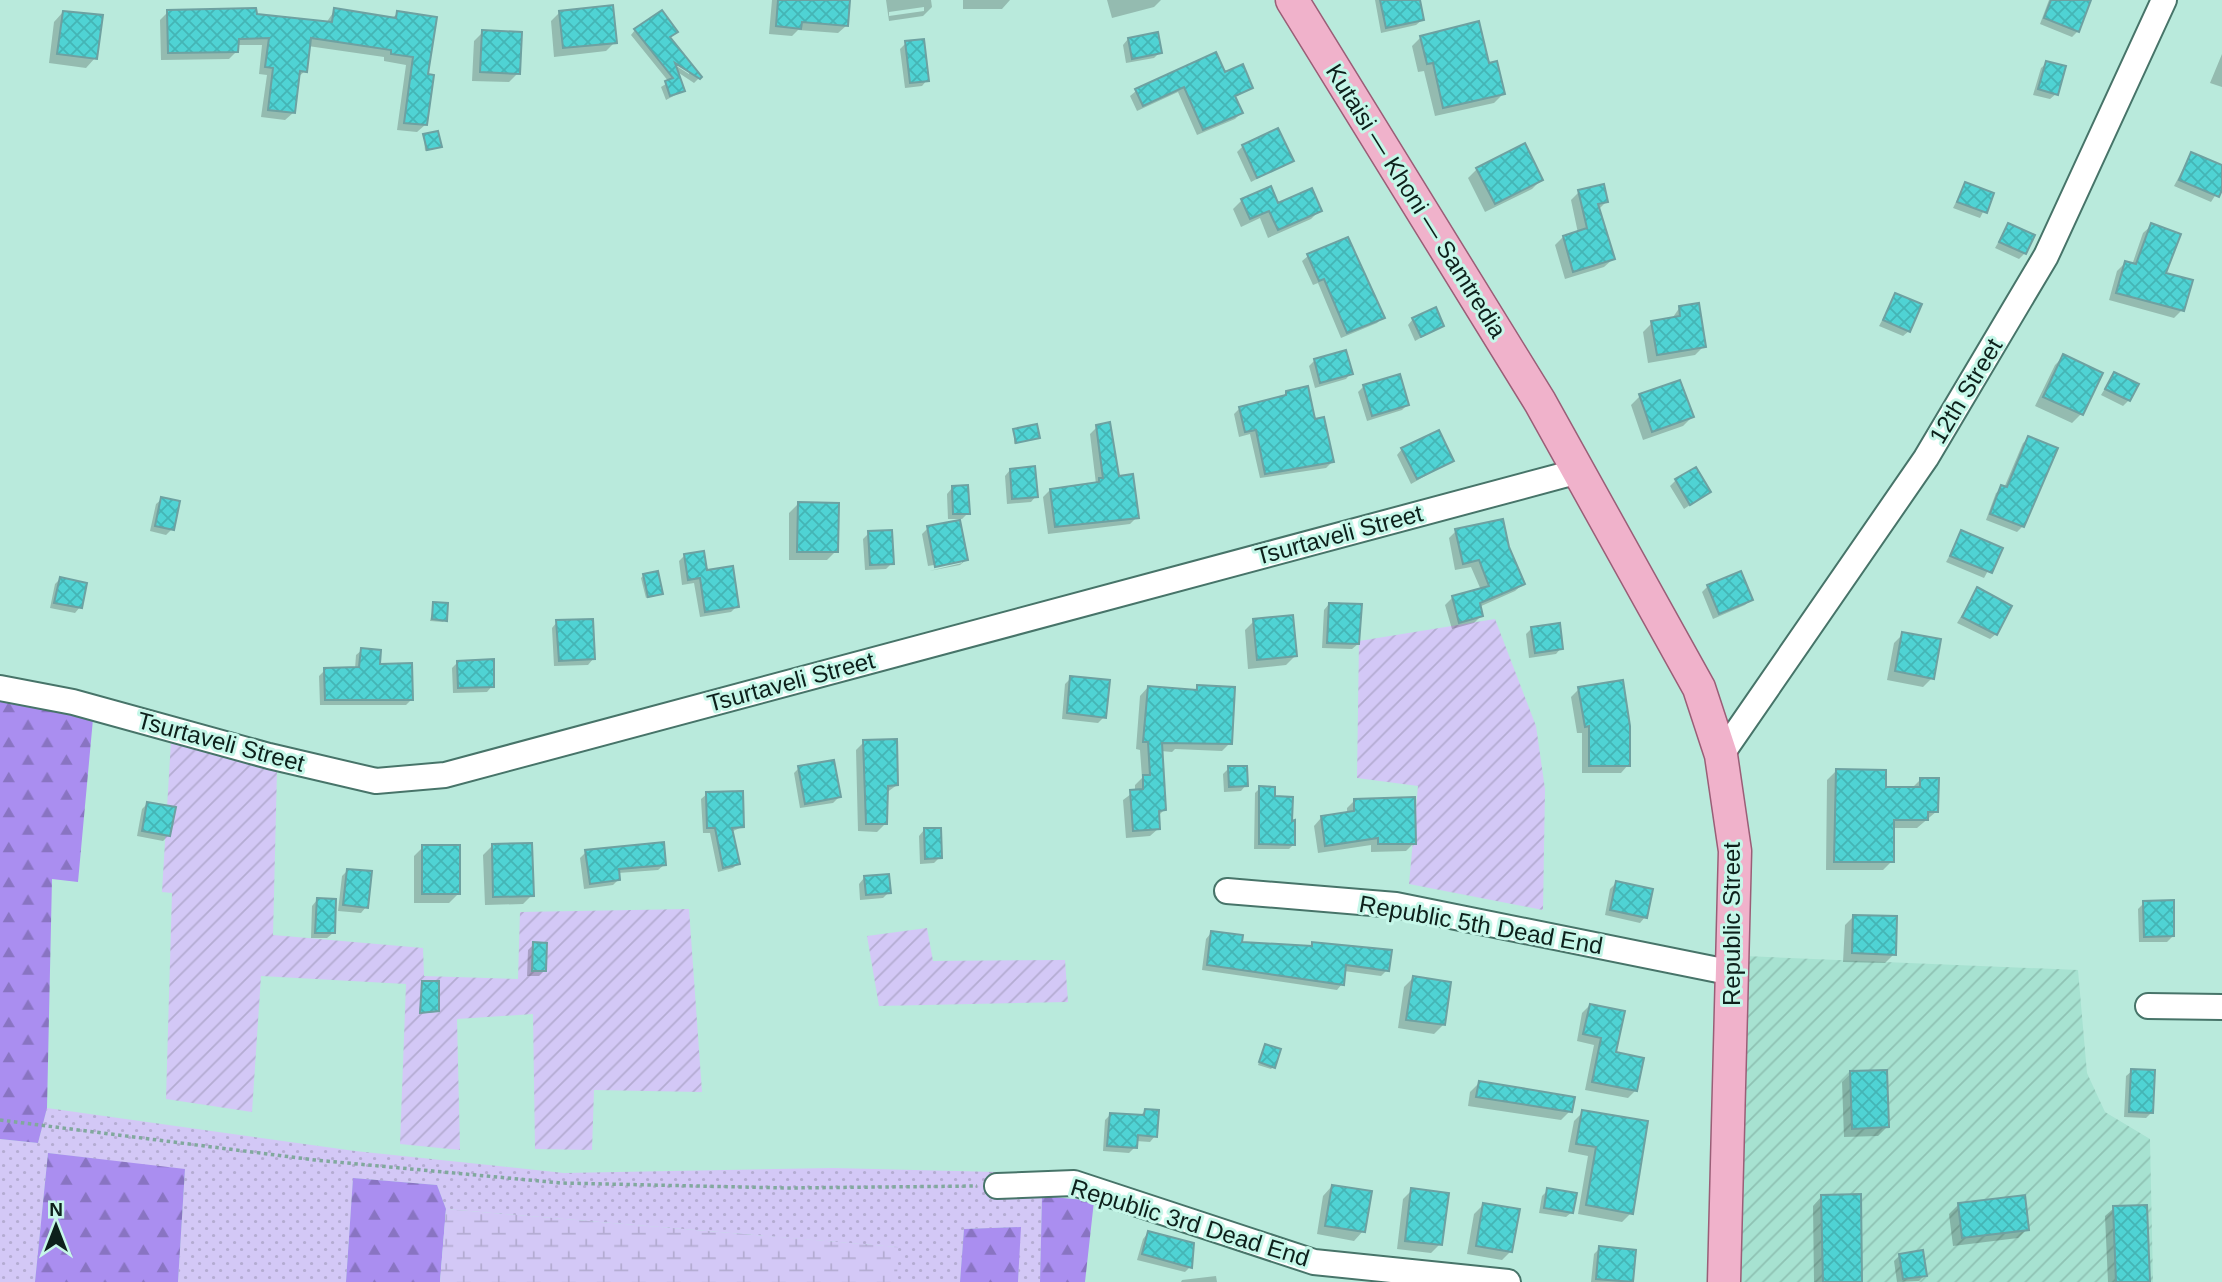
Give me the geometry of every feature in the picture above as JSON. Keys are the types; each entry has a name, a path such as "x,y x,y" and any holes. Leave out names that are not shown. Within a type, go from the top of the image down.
{"main road":[{"name":"Kutaisi — Khoni — Samtredia","path":"1292,0 1540,402"},
{"name":"Republic Street","path":"1540,402 1699,688 1721,755 1735,851 1724,1282"}],"street":[{"name":"12th Street","path":"1721,755 1926,458 2046,256 2164,0"},
{"name":"Tsurtaveli Street","path":"0,688 73,702 269,756 376,781 445,775 1579,471"},
{"name":"Republic 5th Dead End","path":"1227,891 1396,905 1733,973"},
{"path":"2148,1006 2222,1007"},
{"name":"Republic 3rd Dead End","path":"997,1186 1074,1183 1314,1262 1508,1282"}],"path":[{"path":"0,1119 316,1160 561,1183 787,1188 997,1186"}],"shaded area":[{"path":"1745,956 2078,970 2087,1073 2105,1112 2150,1139 2153,1282 1733,1282"}],"green space":[{"path":"1495,619 1536,726 1545,789 1543,910 1409,884 1418,786 1357,778 1359,641"},
{"path":"0,701 93,719 78,882 52,879 47,1108 38,1143 0,1139"},
{"path":"171,741 277,770 273,935 423,948 424,976 518,979 520,912 689,909 702,1092 594,1090 592,1150 535,1149 533,1014 457,1019 460,1150 400,1144 406,984 261,976 252,1112 166,1099 172,893 162,892"},
{"path":"927,928 933,961 1065,960 1068,1002 879,1006 867,936"},
{"path":"47,1108 355,1151 564,1173 833,1168 1037,1173 1042,1196 1040,1282 1018,1282 1020,1227 964,1229 960,1282 897,1282 897,1247 446,1209 437,1185 353,1178 346,1282 178,1282 185,1170 48,1153 35,1282 0,1282 0,1139 38,1143"},
{"path":"48,1153 185,1169 178,1282 35,1282"},
{"path":"353,1178 437,1185 446,1209 440,1282 346,1282"},
{"path":"1042,1196 1094,1201 1085,1282 1040,1282"},
{"path":"446,1209 898,1247 897,1282 440,1282"},
{"path":"1021,1227 1018,1282 960,1282 964,1229"}],"building":[{"path":"778,0 850,0 848,26 802,22 801,29 776,26"},
{"path":"1380,0 1420,0 1424,20 1386,28"},
{"path":"2051,0 2091,0 2079,32 2044,18"},
{"path":"613,5 617,43 563,48 559,11"},
{"path":"256,8 257,14 332,22 334,8 396,18 397,11 437,17 428,74 434,75 427,125 404,123 413,57 391,54 391,50 311,38 307,72 300,71 295,113 268,110 273,68 265,67 269,38 239,39 238,52 168,53 167,10"},
{"path":"662,10 678,32 670,37 702,77 700,79 675,63 685,91 670,96 665,81 673,78 634,29"},
{"path":"63,11 103,15 97,59 57,54"},
{"path":"1479,21 1489,63 1497,61 1505,94 1443,108 1433,63 1427,64 1420,36"},
{"path":"482,30 522,32 520,74 480,72"},
{"path":"1158,32 1162,53 1132,59 1128,38"},
{"path":"924,39 929,81 910,83 905,41"},
{"path":"1216,52 1225,72 1243,64 1253,88 1235,96 1243,113 1203,130 1184,87 1143,106 1135,89"},
{"path":"2046,61 2066,66 2058,95 2038,89"},
{"path":"1278,128 1294,161 1257,178 1242,145"},
{"path":"438,131 442,147 427,150 423,134"},
{"path":"1525,143 1543,180 1495,204 1476,168"},
{"path":"2191,152 2222,165 2222,190 2219,197 2179,180"},
{"path":"1965,182 1994,193 1987,213 1957,202"},
{"path":"1604,184 1608,202 1598,204 1615,259 1573,272 1563,236 1587,228 1578,190"},
{"path":"1271,186 1278,203 1312,188 1322,211 1278,230 1269,211 1250,219 1241,199"},
{"path":"2008,223 2035,235 2026,254 1999,242"},
{"path":"2151,223 2181,234 2166,273 2193,280 2184,311 2116,293 2125,261 2136,264"},
{"path":"1348,237 1385,318 1347,333 1324,279 1319,281 1307,254"},
{"path":"1895,293 1922,304 1910,332 1883,320"},
{"path":"1699,303 1706,347 1657,355 1651,321 1680,316 1679,306"},
{"path":"1436,307 1444,326 1421,337 1412,318"},
{"path":"1346,350 1353,374 1320,383 1314,359"},
{"path":"2063,354 2103,373 2083,415 2043,397"},
{"path":"2114,372 2139,384 2130,401 2105,389"},
{"path":"1400,374 1409,405 1372,416 1363,385"},
{"path":"1680,380 1694,417 1652,432 1639,394"},
{"path":"1308,386 1315,419 1324,417 1334,462 1265,474 1256,430 1245,432 1239,407 1286,395 1286,391"},
{"path":"1110,422 1119,476 1133,474 1139,518 1055,527 1050,489 1099,482 1099,478 1103,478 1096,425"},
{"path":"1037,424 1040,438 1016,443 1013,429"},
{"path":"1439,430 1454,461 1417,479 1401,448"},
{"path":"2028,436 2058,448 2024,527 1990,514 2001,485 2007,487"},
{"path":"1035,466 1038,497 1012,499 1010,469"},
{"path":"1696,467 1711,492 1690,505 1675,479"},
{"path":"968,485 970,514 953,514 952,486"},
{"path":"161,497 180,501 174,530 155,526"},
{"path":"798,502 839,503 838,552 797,552"},
{"path":"1503,519 1509,547 1525,584 1480,603 1483,616 1459,623 1452,596 1489,586 1479,560 1463,564 1455,529"},
{"path":"960,520 968,560 935,567 927,526"},
{"path":"892,530 894,564 870,565 868,531"},
{"path":"1961,530 2003,548 1992,573 1950,556"},
{"path":"704,551 707,570 733,566 739,607 705,612 700,578 688,580 684,554"},
{"path":"658,571 663,594 648,597 643,574"},
{"path":"1741,571 1753,600 1719,614 1707,585"},
{"path":"60,577 87,583 82,608 54,603"},
{"path":"1977,587 2012,606 1997,635 1962,617"},
{"path":"433,602 448,603 447,621 432,619"},
{"path":"1329,603 1362,604 1359,644 1327,643"},
{"path":"1293,615 1297,656 1257,660 1253,619"},
{"path":"593,619 595,659 559,661 556,620"},
{"path":"1560,623 1563,649 1535,653 1531,627"},
{"path":"1902,632 1941,639 1934,679 1895,671"},
{"path":"361,648 381,650 380,664 412,663 413,700 325,700 324,668 359,667"},
{"path":"494,659 494,687 458,688 457,661"},
{"path":"1070,676 1110,680 1106,718 1067,713"},
{"path":"1623,680 1630,726 1630,766 1589,766 1589,726 1585,727 1578,687"},
{"path":"1197,685 1235,687 1232,744 1162,743 1166,810 1159,811 1160,829 1133,831 1130,790 1143,789 1143,775 1150,775 1148,742 1143,742 1148,686 1197,690"},
{"path":"897,739 898,785 888,786 887,824 866,824 863,740"},
{"path":"834,760 841,797 805,804 798,766"},
{"path":"1228,766 1247,766 1248,786 1229,787"},
{"path":"1836,769 1886,770 1886,787 1920,787 1920,778 1939,778 1938,812 1928,812 1928,820 1894,820 1894,862 1834,862"},
{"path":"1259,786 1275,787 1275,796 1293,797 1295,845 1259,844"},
{"path":"743,791 744,827 732,828 740,864 723,868 715,828 707,828 706,792"},
{"path":"1415,797 1416,844 1378,844 1378,838 1325,846 1321,816 1354,811 1354,799"},
{"path":"147,802 176,807 170,836 142,831"},
{"path":"924,828 941,828 942,858 925,859"},
{"path":"664,842 666,865 619,869 620,880 590,884 585,850"},
{"path":"532,843 534,896 493,897 492,844"},
{"path":"422,845 460,845 460,894 422,894"},
{"path":"347,869 372,871 368,908 343,905"},
{"path":"889,874 891,893 866,895 864,876"},
{"path":"1616,881 1653,889 1647,918 1610,910"},
{"path":"317,898 336,899 335,933 315,933"},
{"path":"2174,900 2174,936 2144,937 2143,901"},
{"path":"1853,915 1897,916 1896,955 1852,953"},
{"path":"1211,931 1243,935 1242,942 1312,946 1312,942 1392,950 1389,971 1346,965 1344,985 1207,965"},
{"path":"533,942 547,943 546,971 532,971"},
{"path":"1413,976 1451,982 1445,1025 1406,1020"},
{"path":"422,981 439,981 439,1011 420,1013"},
{"path":"1590,1004 1625,1011 1616,1052 1644,1058 1637,1091 1592,1082 1601,1038 1583,1034"},
{"path":"1265,1044 1281,1049 1275,1068 1259,1062"},
{"path":"2131,1069 2155,1070 2153,1113 2129,1112"},
{"path":"1887,1070 1889,1127 1852,1129 1850,1071"},
{"path":"1479,1081 1575,1097 1572,1112 1476,1097"},
{"path":"1145,1109 1159,1110 1157,1137 1138,1135 1137,1148 1107,1146 1110,1113 1144,1115"},
{"path":"1582,1110 1648,1121 1633,1214 1586,1205 1596,1147 1576,1144"},
{"path":"1332,1185 1372,1191 1365,1232 1325,1226"},
{"path":"1411,1188 1449,1193 1442,1245 1405,1241"},
{"path":"1547,1188 1577,1193 1573,1213 1544,1208"},
{"path":"1861,1194 1862,1282 1823,1282 1821,1195"},
{"path":"2025,1195 2029,1230 1962,1238 1958,1203"},
{"path":"1483,1203 1520,1209 1512,1252 1476,1246"},
{"path":"2147,1205 2150,1282 2116,1282 2113,1206"},
{"path":"1148,1231 1194,1243 1192,1268 1142,1254"},
{"path":"1599,1246 1636,1250 1633,1282 1596,1279"},
{"path":"1923,1250 1927,1276 1903,1279 1899,1254"}]}
